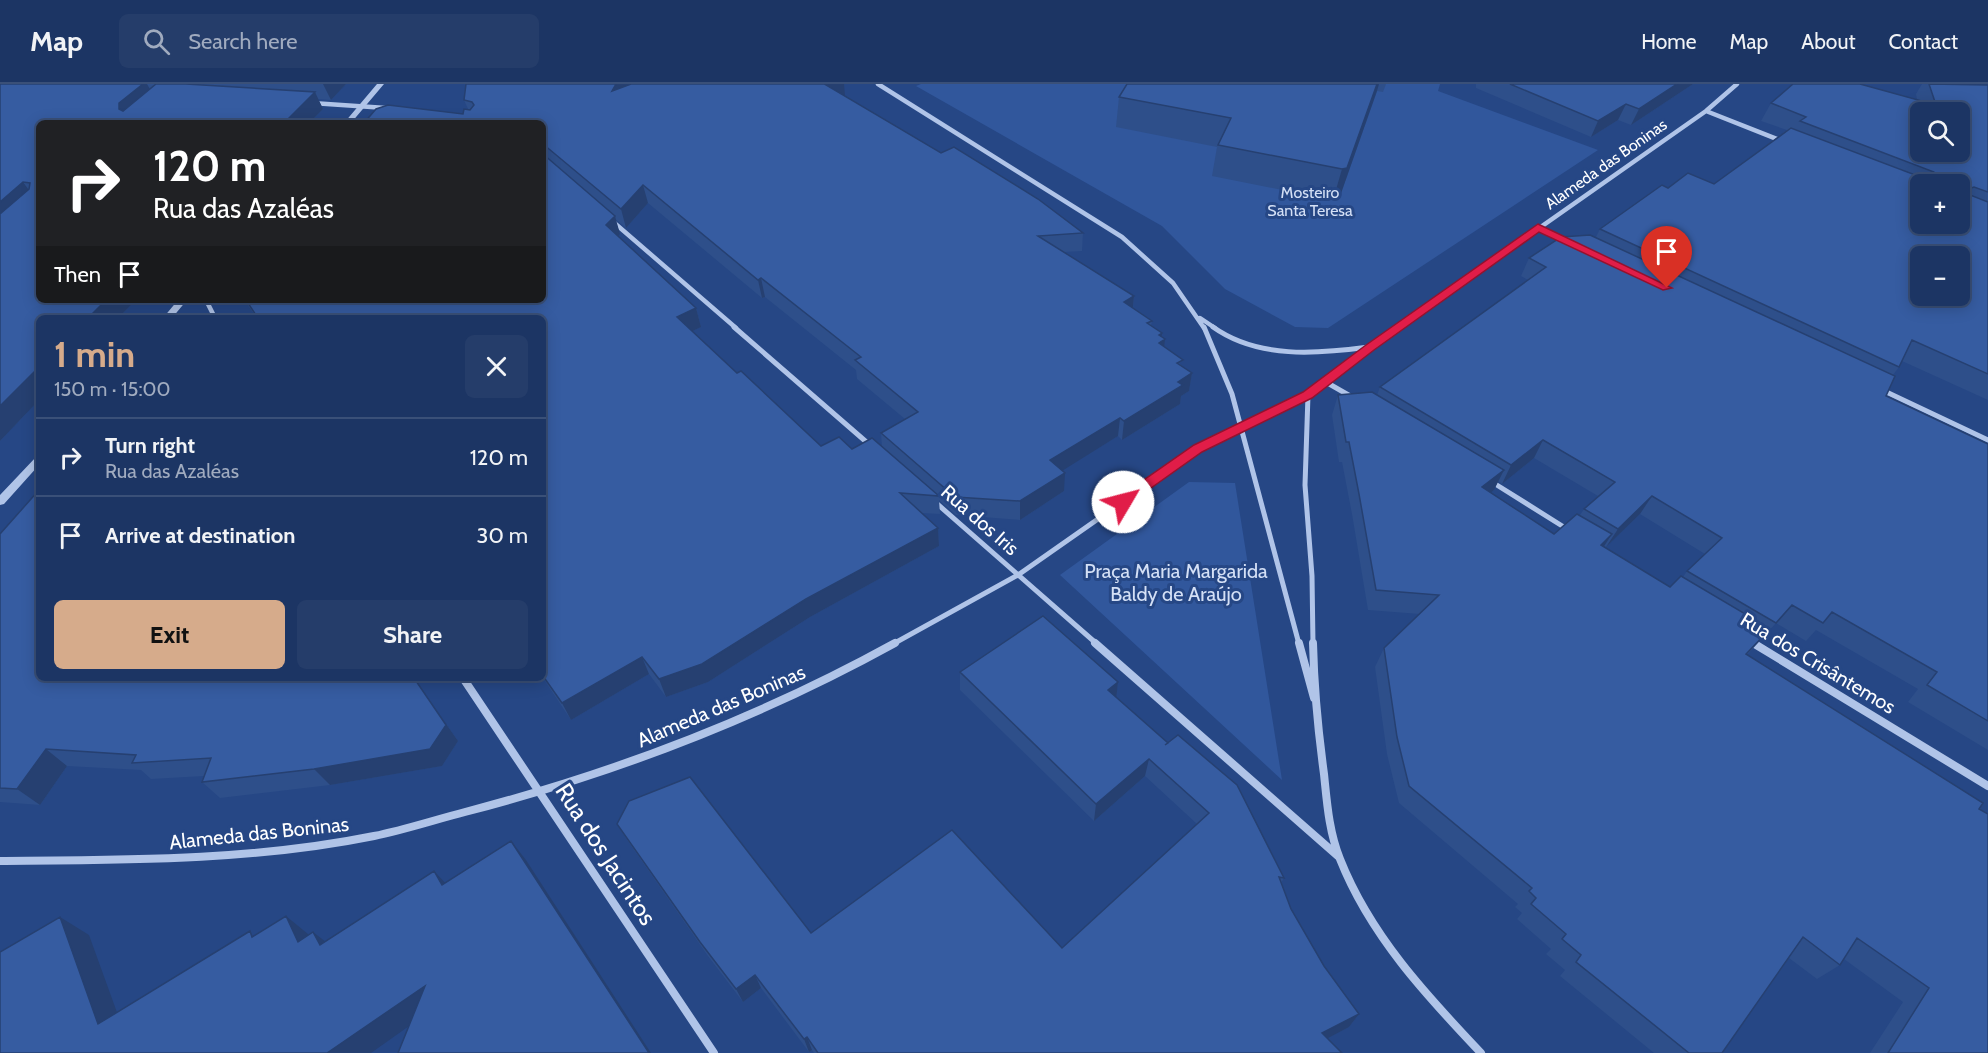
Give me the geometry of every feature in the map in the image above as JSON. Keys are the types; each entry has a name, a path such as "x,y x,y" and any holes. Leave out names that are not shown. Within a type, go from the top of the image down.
{"street":[{"path":"349,120 381,84"},
{"path":"878,84 1122,237 1173,283 1197,315 1223,367 1314,698"},
{"name":"Alameda das Boninas","path":"0,861 162,860 294,848 374,836 541,792 665,750 759,711 848,669 1018,575 1190,454 1241,426 1308,395 1370,347 1538,227 1706,111 1737,84"},
{"path":"306,102 393,109"},
{"path":"1706,111 1792,144"},
{"path":"606,215 873,449"},
{"path":"1538,227 1570,243"},
{"path":"170,315 180,303"},
{"name":"Alameda das Boninas","path":"1197,315 1226,337 1248,346 1283,353 1317,354 1370,347"},
{"path":"1324,381 1360,402"},
{"path":"1870,384 1988,440"},
{"path":"1308,395 1305,485 1312,576 1314,698 1327,806 1339,857 1355,894 1375,929 1440,1010 1481,1053"},
{"path":"0,501 36,462"},
{"path":"1481,476 1573,532"},
{"name":"Rua dos Iris","path":"927,496 1339,857"},
{"name":"Rua dos Crisântemos","path":"1745,638 1988,786"},
{"name":"Rua dos Jacintos","path":"466,681 714,1053"}],"green space":[{"name":"Mosteiro Santa Teresa","path":"921,84 1440,84 1438,91 1598,150 1328,328 1295,327 1225,289 1162,226 916,86"},
{"name":"Praça Maria Margarida Baldy de Araújo","path":"1189,482 1235,483 1282,780 1060,575"}],"building":[{"path":"0,84 143,84 119,103 119,109 123,111 156,84 315,92 287,120 36,120 36,303 103,303 91,315 36,315 36,370 0,406 0,214 29,189 30,183 23,182 0,202"},
{"path":"466,84 616,84 612,91 631,84 829,84 826,85 941,153 954,147 1038,199 1083,233 1038,236 1134,296 1124,302 1152,321 1147,323 1162,333 1159,335 1165,339 1159,343 1183,360 1177,363 1192,373 1178,382 1183,385 1124,421 1120,418 1050,460 1065,473 1020,501 955,497 881,433 918,412 855,360 861,357 761,278 758,280 643,185 621,209 546,146 546,120 367,120 376,109 388,105 463,114 464,109 470,110 474,105 464,100"},
{"path":"1127,84 1377,84 1347,168 1342,169 1218,145 1231,118 1119,97"},
{"path":"1510,84 1677,84 1639,109 1626,104 1598,121"},
{"path":"1793,84 1860,84 1925,102 1910,102 1910,162 1970,162 1970,102 1935,102 1929,84 1988,85 1988,192 1974,187 1970,188 1970,174 1935,174 1800,121 1806,117 1771,103"},
{"path":"1791,128 1913,174 1910,174 1910,234 1970,234 1970,195 1988,202 1988,374 1912,340 1899,367 1600,229 1662,185 1668,188 1688,173 1714,184"},
{"path":"546,157 615,216 606,225 696,308 677,317 737,373 741,371 821,446 839,437 852,449 872,438 939,496 900,493 938,528 806,599 702,664 659,679 642,657 562,703 546,680 546,315 256,315 248,303 546,303"},
{"path":"1590,235 1895,376 1886,396 1988,444 1988,721 1927,685 1937,672 1832,612 1823,623 1792,605 1776,623 1687,571 1722,538 1652,496 1618,529 1584,509 1615,482 1543,440 1511,465 1380,387 1546,267 1529,258 1561,237"},
{"path":"1372,392 1504,470 1482,487 1554,534 1577,514 1612,534 1601,545 1670,587 1681,576 1764,625 1769,630 1746,654 1983,803 1979,809 1988,814 1988,1053 1888,1053 1929,988 1857,938 1840,965 1803,937 1722,1053 1689,1053 1576,962 1581,955 1562,939 1566,934 1531,904 1536,898 1529,891 1532,888 1409,786 1397,737 1384,648 1439,595 1376,590 1349,442 1346,442 1338,395"},
{"path":"36,493 36,681 416,681 446,725 430,749 314,769 202,782 211,758 132,763 136,755 46,749 17,789 0,788 0,534"},
{"path":"1043,616 1118,682 1108,690 1168,743 1178,735 1237,785 1284,878 1279,877 1291,909 1324,966 1359,1014 1322,1033 1342,1053 818,1053 807,1037 804,1039 755,975 736,989 617,824 629,801 690,777 811,933 952,830 1062,948 1209,813 1149,759 1096,804 960,672"},
{"path":"511,841 649,1053 398,1053 425,986 327,1053 0,1053 0,952 60,917 98,1024 250,931 252,937 286,916 298,942 313,932 320,945 434,871 442,885"}],"route":[{"path":"1123,502 1198,448 1308,395 1370,347 1538,227 1667,288"}]}
